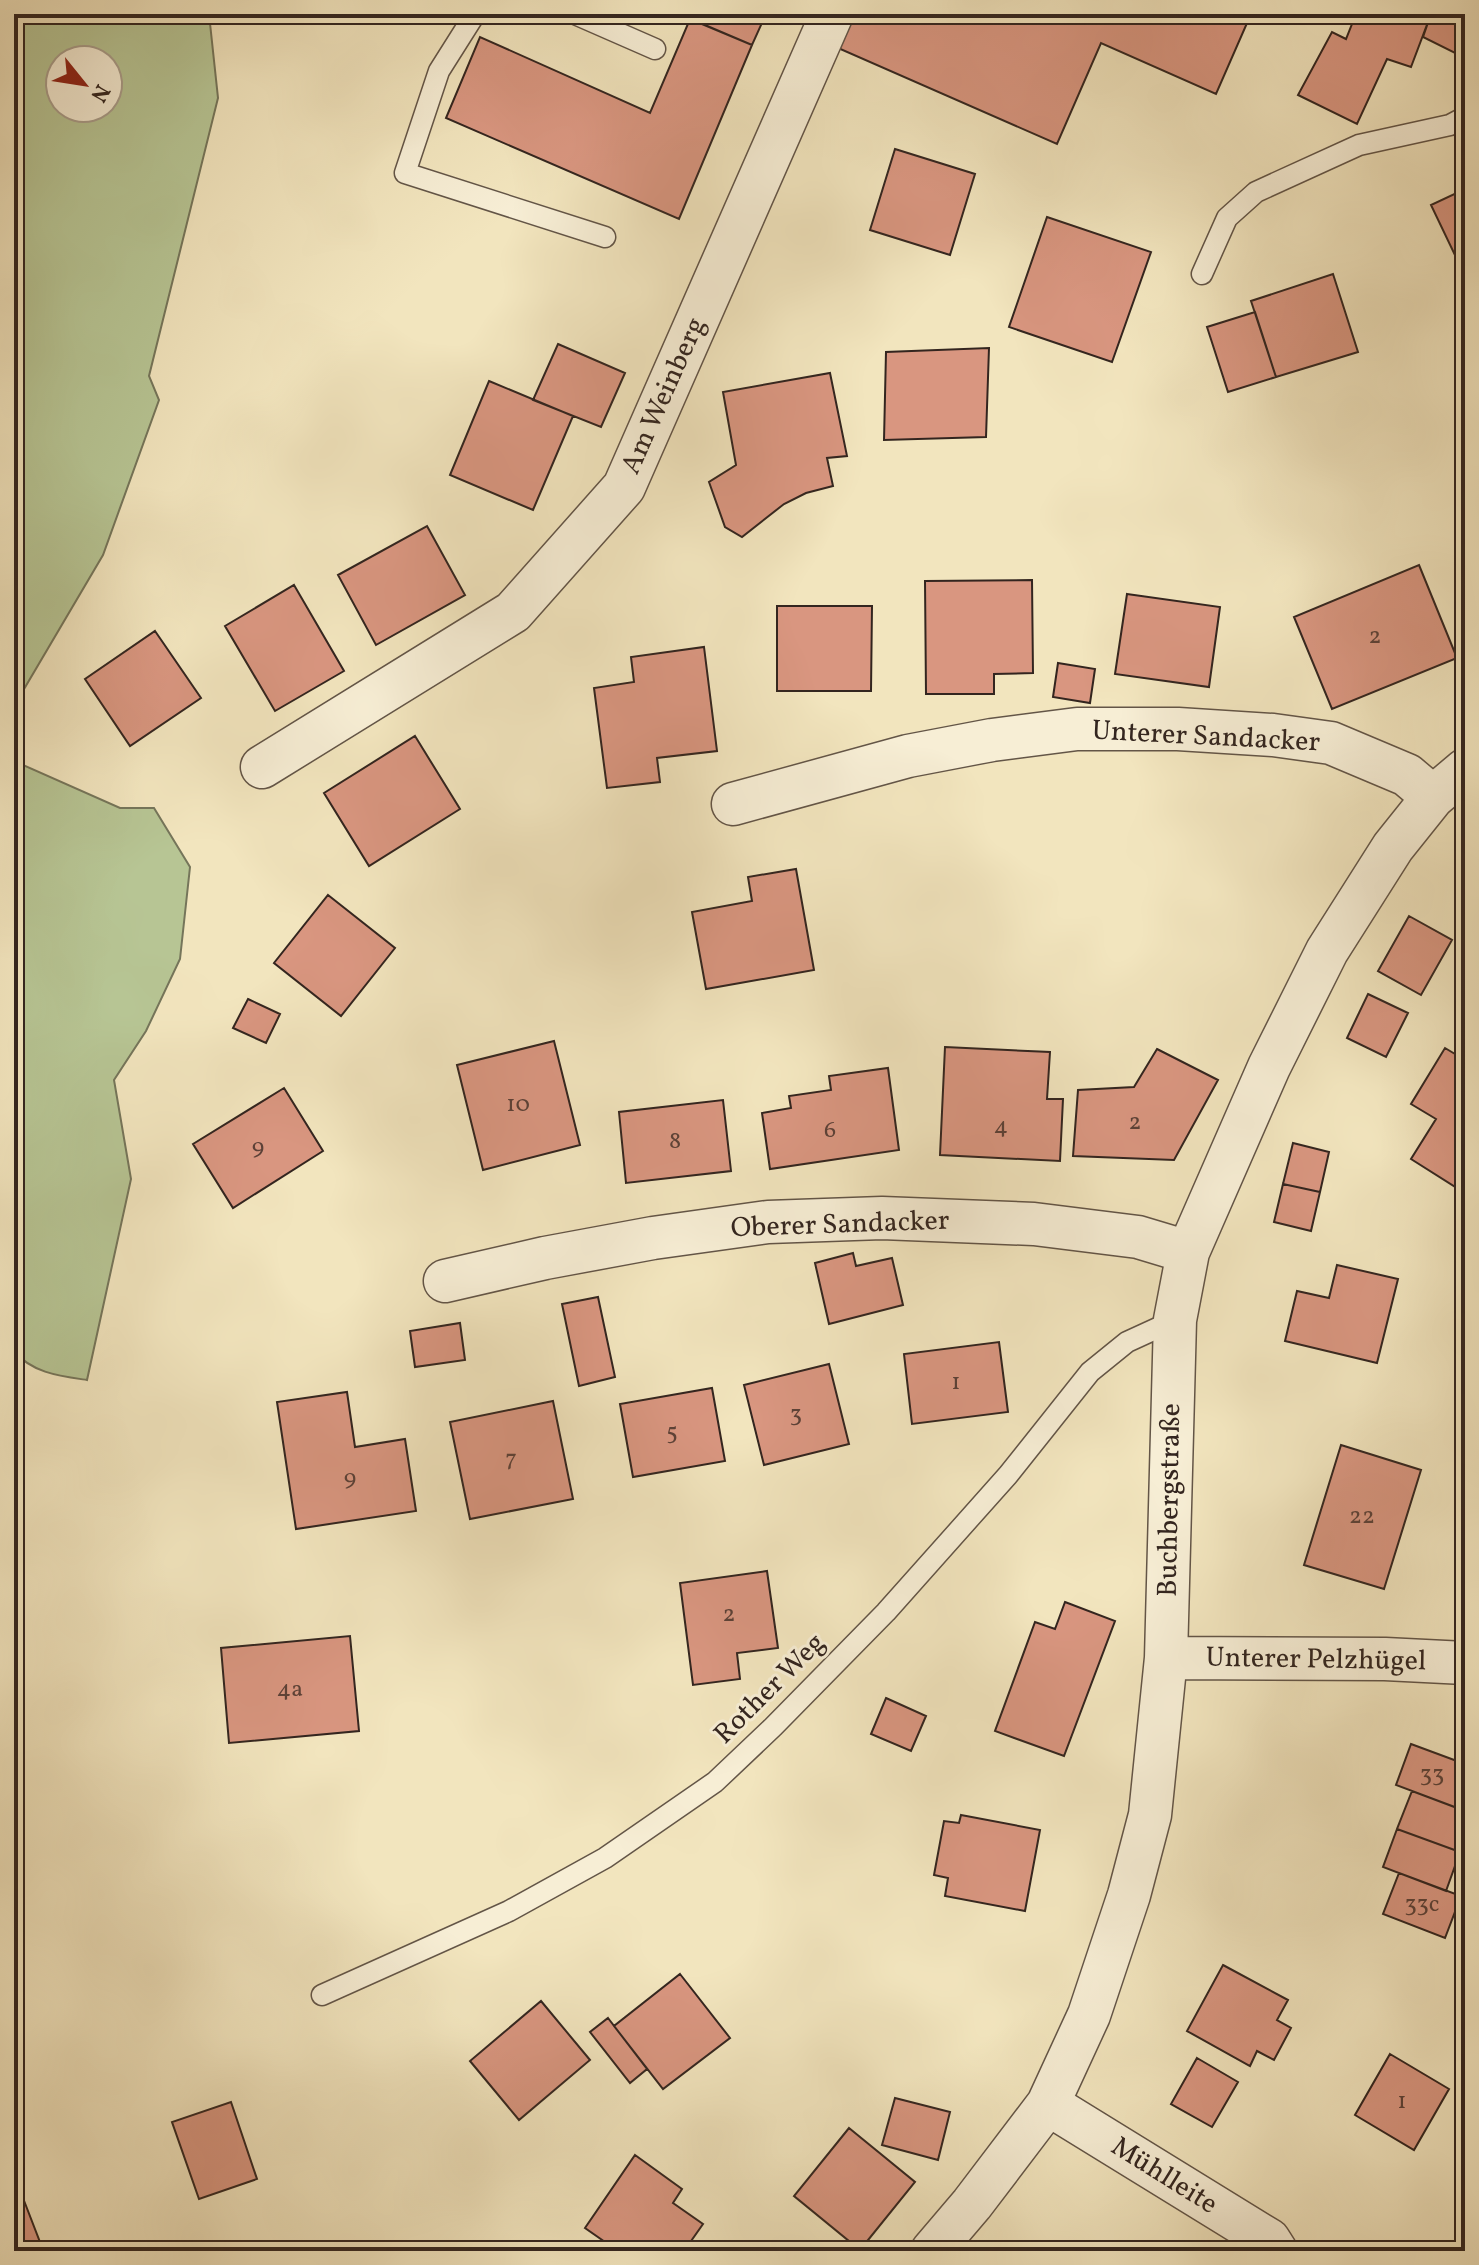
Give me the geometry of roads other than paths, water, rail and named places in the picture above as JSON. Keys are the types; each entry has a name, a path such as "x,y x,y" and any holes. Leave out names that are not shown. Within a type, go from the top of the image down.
{"street":[{"name":"Am Weinberg","path":"262,767 513,612 624,487 832,14"},
{"name":"Unterer Sandacker","path":"733,804 908,756 992,740 1077,729 1178,729 1273,735 1331,743 1407,775 1433,797"},
{"name":"Buchbergstraße","path":"932,2251 1048,2104 1089,2015 1129,1895 1150,1815 1166,1658 1175,1320 1188,1252 1269,1067 1327,951 1393,847 1433,797 1465,770"},
{"name":"Oberer Sandacker","path":"445,1281 653,1238 768,1222 882,1218 1034,1224 1138,1237 1188,1252"},
{"name":"Unterer Pelzhügel","path":"1166,1658 1385,1659 1465,1663"},
{"name":"Mühlleite","path":"1048,2104 1269,2240 1276,2251"}],"lane":[{"path":"475,14 439,71 405,173 605,237"},
{"path":"575,14 655,49"},
{"path":"1202,274 1227,218 1256,192 1359,145 1450,125 1465,117"},
{"name":"Rother Weg","path":"322,1995 509,1911 605,1858 715,1782 886,1612 1008,1475 1090,1372 1127,1342 1175,1320"}]}
